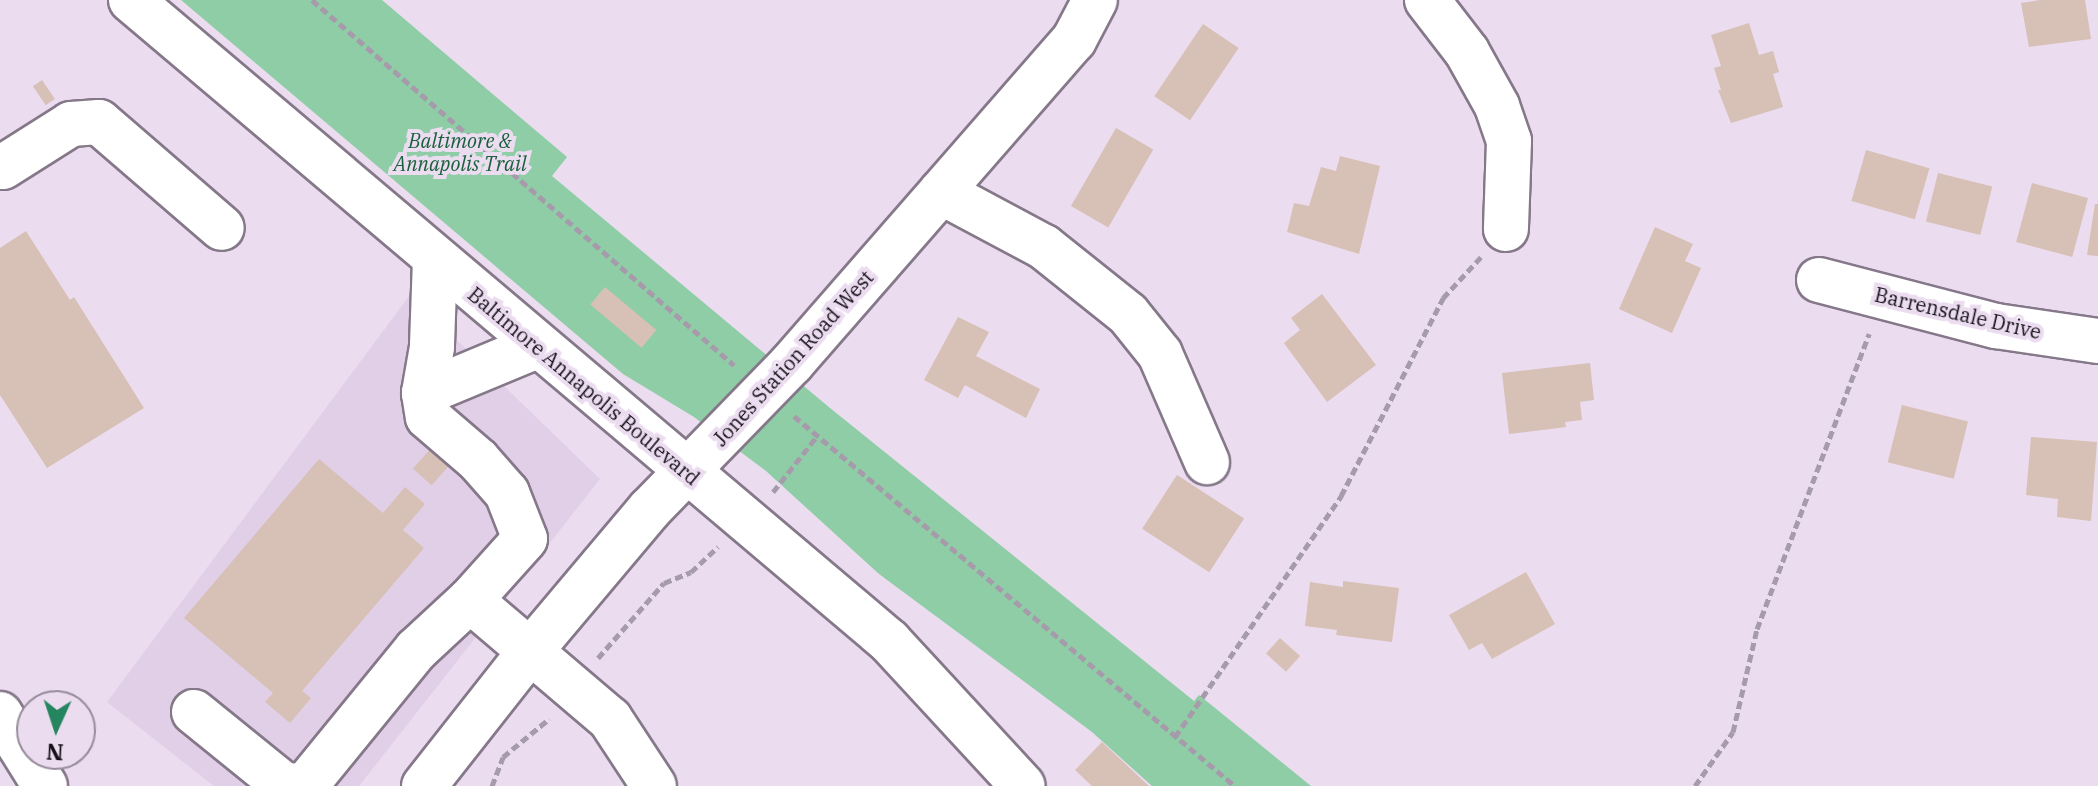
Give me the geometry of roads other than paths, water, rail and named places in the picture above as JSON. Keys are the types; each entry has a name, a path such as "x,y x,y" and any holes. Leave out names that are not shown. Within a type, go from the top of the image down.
{"main road":[{"name":"Baltimore Annapolis Boulevard","path":"131,0 889,641 1023,786"},
{"name":"Jones Station Road West","path":"424,786 532,649 650,509 688,474 765,392 1074,40 1095,0"},
{"path":"1427,0 1467,52 1497,106 1509,141 1506,229"},
{"path":"3,167 71,124 99,122 222,228"},
{"path":"941,192 1044,247 1128,314 1160,354 1207,462"},
{"path":"194,712 284,785 304,786 416,650 470,600 525,539 507,493 478,460 428,417 424,393 432,347 435,259"},
{"name":"Barrensdale Drive","path":"1819,280 1996,326 2098,341"},
{"path":"424,393 537,346"},
{"path":"470,600 532,649 610,719 654,786"},
{"path":"0,714 45,786"}],"park label":[{"name":"Baltimore & Annapolis Trail","path":"460,152"}]}
